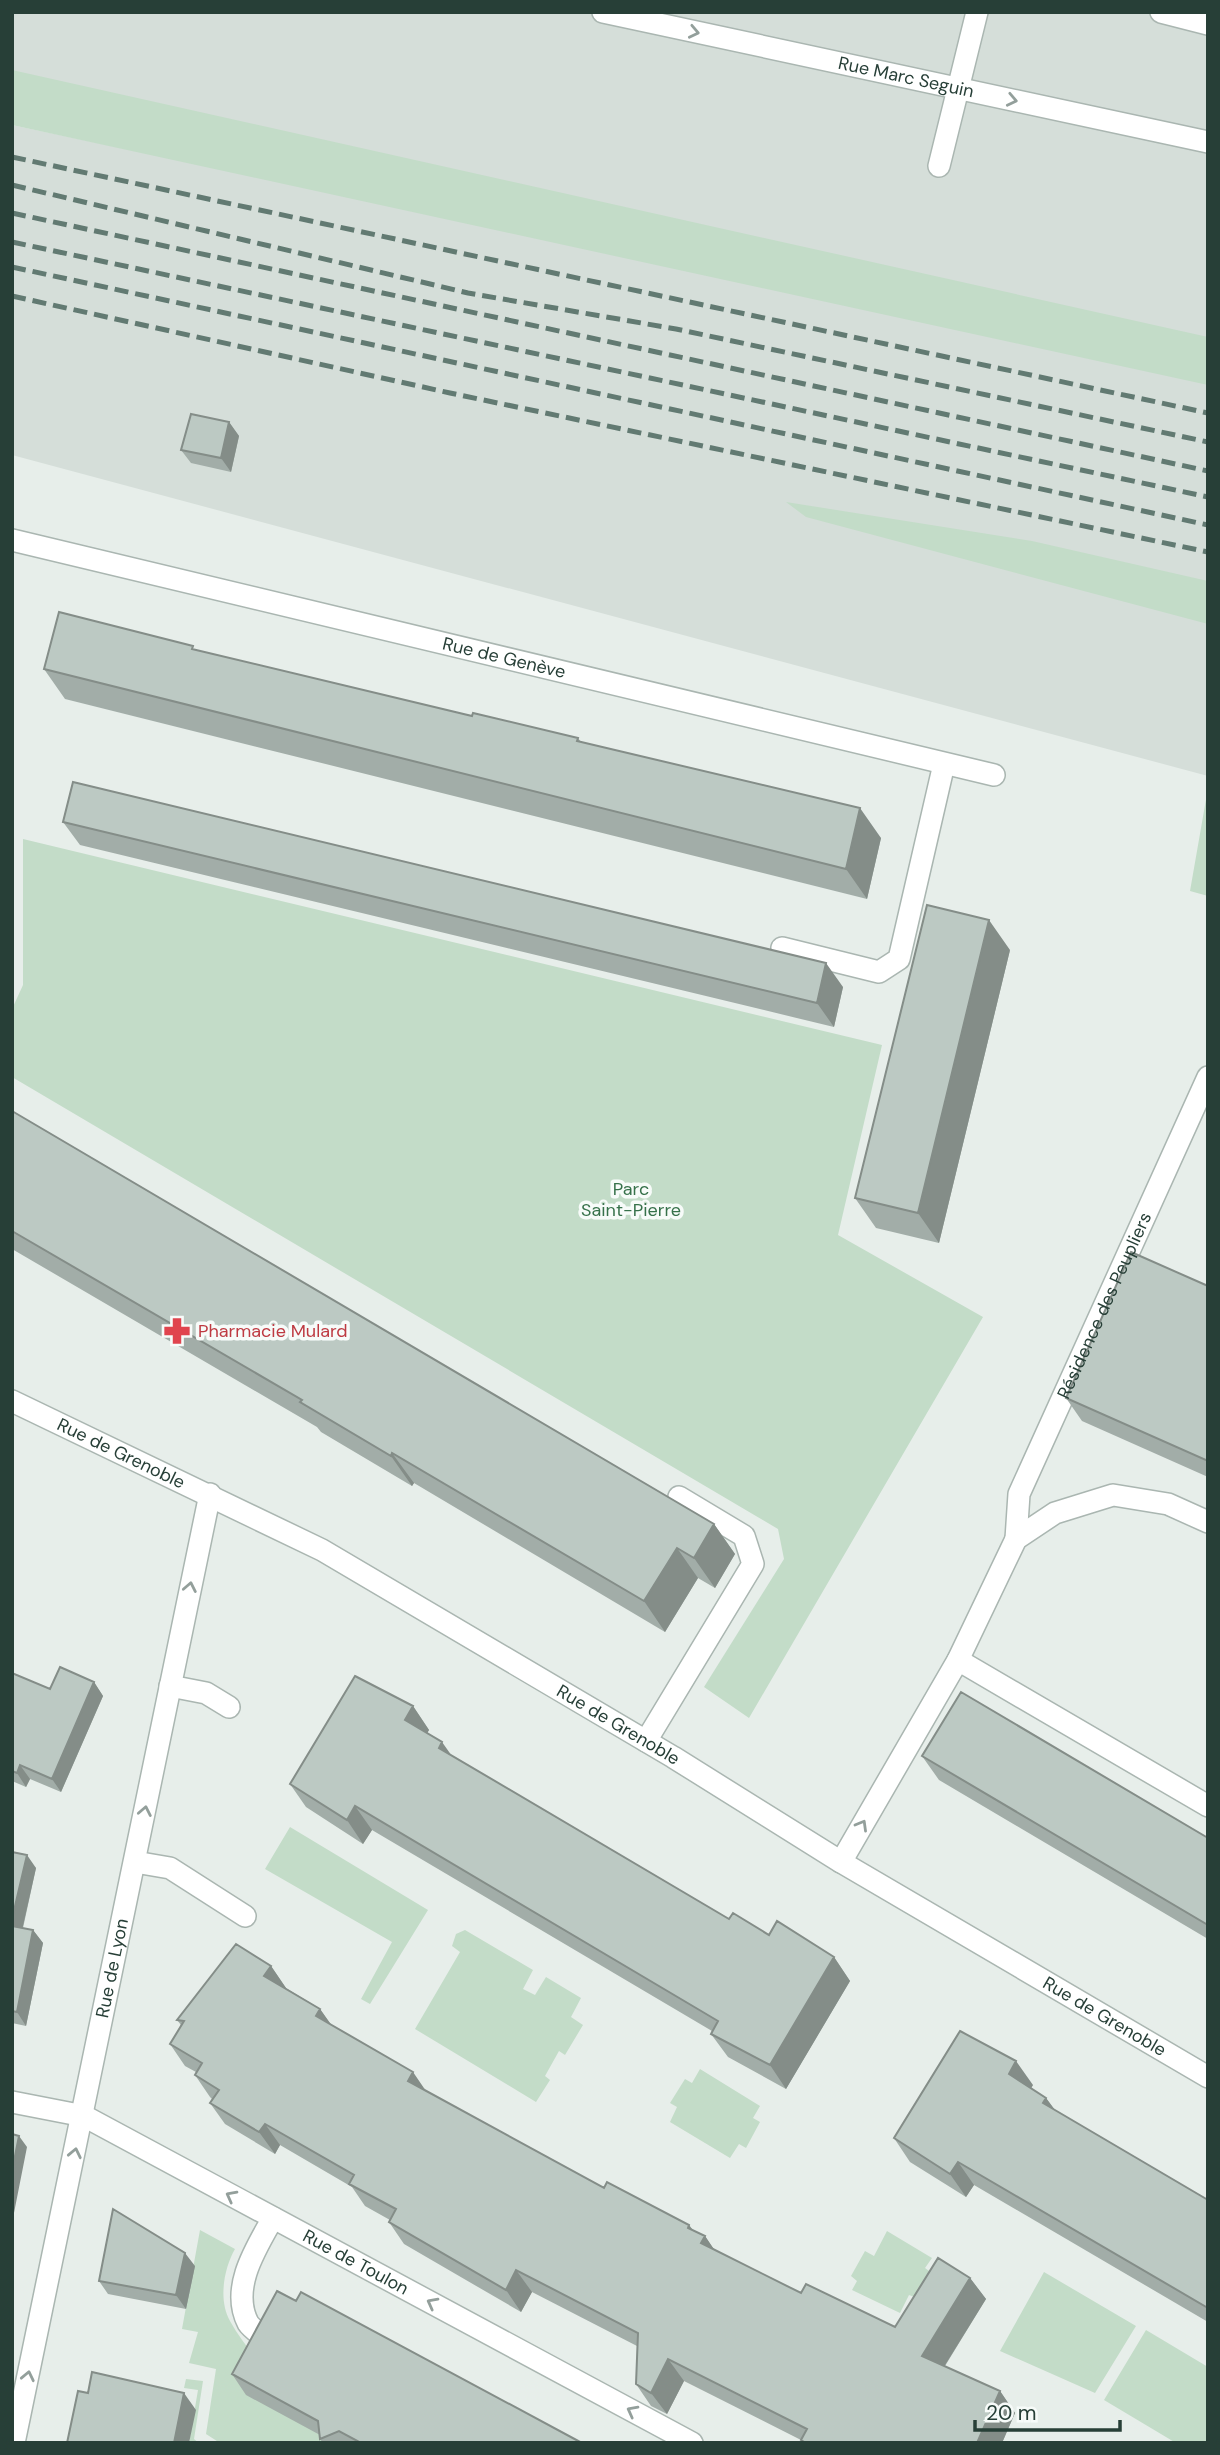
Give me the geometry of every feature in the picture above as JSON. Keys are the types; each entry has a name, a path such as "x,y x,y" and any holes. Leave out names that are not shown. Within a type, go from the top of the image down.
{"street":[{"name":"Rue Marc Seguin","path":"603,12 1208,142"},
{"path":"939,166 977,12"},
{"path":"1161,12 1208,24"},
{"name":"Rue de Genève","path":"12,540 995,775"},
{"path":"782,948 879,972 899,959 944,764"},
{"name":"Résidence des Peupliers","path":"841,1862 958,1660 1016,1539 1019,1494 1208,1077"},
{"name":"Rue de Grenoble","path":"12,1401 144,1467 210,1494 322,1550 646,1741 841,1862 1208,2077"},
{"name":"Rue de Lyon","path":"14,2443 84,2116 210,1494"},
{"path":"1016,1539 1055,1513 1113,1495 1168,1504 1208,1522"},
{"path":"646,1741 753,1564 744,1536 679,1497"},
{"path":"958,1660 1208,1806"},
{"path":"170,1686 206,1693 229,1707"},
{"path":"135,1862 170,1868 245,1916"},
{"name":"Rue de Toulon","path":"12,2102 84,2116 692,2443"},
{"path":"265,2338 249,2324 242,2294 250,2259 273,2218"}],"shaded area":[{"path":"12,12 1208,12 1208,776 12,455 12,125 173,159 12,115"}],"green space":[{"path":"12,70 1208,337 1208,385 12,125"},
{"path":"786,502 1032,541 1208,581 1208,624 806,517"},
{"path":"1208,788 1208,896 1190,891"},
{"name":"Parc Saint-Pierre","path":"23,839 882,1045 838,1235 983,1317 749,1718 704,1687 784,1559 778,1529 12,1077 12,1009 23,985"},
{"path":"290,1827 428,1910 370,2004 361,1999 392,1942 265,1869"},
{"path":"465,1930 533,1970 523,1989 535,1995 546,1977 581,1998 571,2017 583,2025 565,2055 559,2051 545,2076 550,2080 536,2102 415,2029 460,1952 452,1946 456,1934"},
{"path":"700,2069 760,2106 753,2118 760,2122 746,2148 739,2144 730,2158 670,2122 677,2107 670,2103 685,2079 692,2083"},
{"path":"200,2230 235,2249 228,2265 223,2294 230,2321 264,2368 328,2443 220,2443 206,2434 216,2369 189,2363 198,2332 182,2329"},
{"path":"887,2231 932,2258 925,2268 932,2273 917,2298 909,2295 900,2313 852,2290 857,2281 851,2276 865,2251 874,2256"},
{"path":"1044,2272 1136,2326 1095,2393 1000,2351"},
{"path":"1146,2330 1208,2367 1208,2443 1176,2443 1104,2400"},
{"path":"186,2379 203,2381 194,2439 199,2443 189,2443 198,2390 184,2388"}],"building":[{"path":"191,414 229,422 221,458 181,450"},
{"path":"59,612 193,646 192,649 472,716 473,713 578,738 577,741 860,808 846,869 44,669"},
{"path":"73,782 826,963 817,1003 63,822"},
{"path":"927,905 989,920 918,1213 855,1198"},
{"path":"12,1111 714,1524 694,1558 677,1548 644,1601 392,1453 391,1456 300,1402 302,1400 12,1231"},
{"path":"1131,1252 1208,1286 1208,1461 1066,1398"},
{"path":"60,1667 94,1682 52,1779 20,1765 17,1773 12,1771 12,1673 50,1689"},
{"path":"355,1676 413,1706 405,1720 442,1742 439,1748 729,1919 733,1913 769,1935 777,1921 834,1957 770,2065 711,2034 718,2021 355,1806 347,1820 290,1784"},
{"path":"961,1692 1208,1838 1208,1925 922,1756"},
{"path":"12,1852 27,1855 12,1919"},
{"path":"12,1926 33,1930 17,2012 12,2011"},
{"path":"236,1944 271,1966 264,1976 320,2009 316,2016 413,2072 408,2081 604,2188 607,2182 689,2225 688,2228 705,2236 701,2243 801,2293 806,2284 895,2327 938,2258 970,2278 922,2356 1000,2391 977,2443 806,2443 801,2440 807,2429 668,2359 651,2393 636,2384 638,2333 516,2270 506,2290 389,2222 396,2209 349,2184 354,2175 265,2124 259,2132 210,2103 219,2090 195,2075 202,2063 170,2044 184,2021 177,2020"},
{"path":"960,2031 1016,2061 1009,2074 1046,2098 1043,2103 1208,2200 1208,2308 958,2162 950,2174 894,2138"},
{"path":"12,2134 19,2136 12,2171"},
{"path":"113,2209 185,2253 176,2295 99,2281"},
{"path":"277,2291 296,2301 301,2292 582,2443 361,2443 339,2431 320,2439 318,2421 232,2374"},
{"path":"92,2372 184,2393 174,2443 67,2443 78,2391 88,2393"}],"railway":[{"path":"12,157 1208,413"},
{"path":"12,185 468,293 676,329 1208,442"},
{"path":"12,213 1208,471"},
{"path":"12,242 1208,497"},
{"path":"12,267 1208,525"},
{"path":"12,296 450,393 1208,552"}],"place":[{"name":"Pharmacie Mulard","path":"177,1331"}]}
